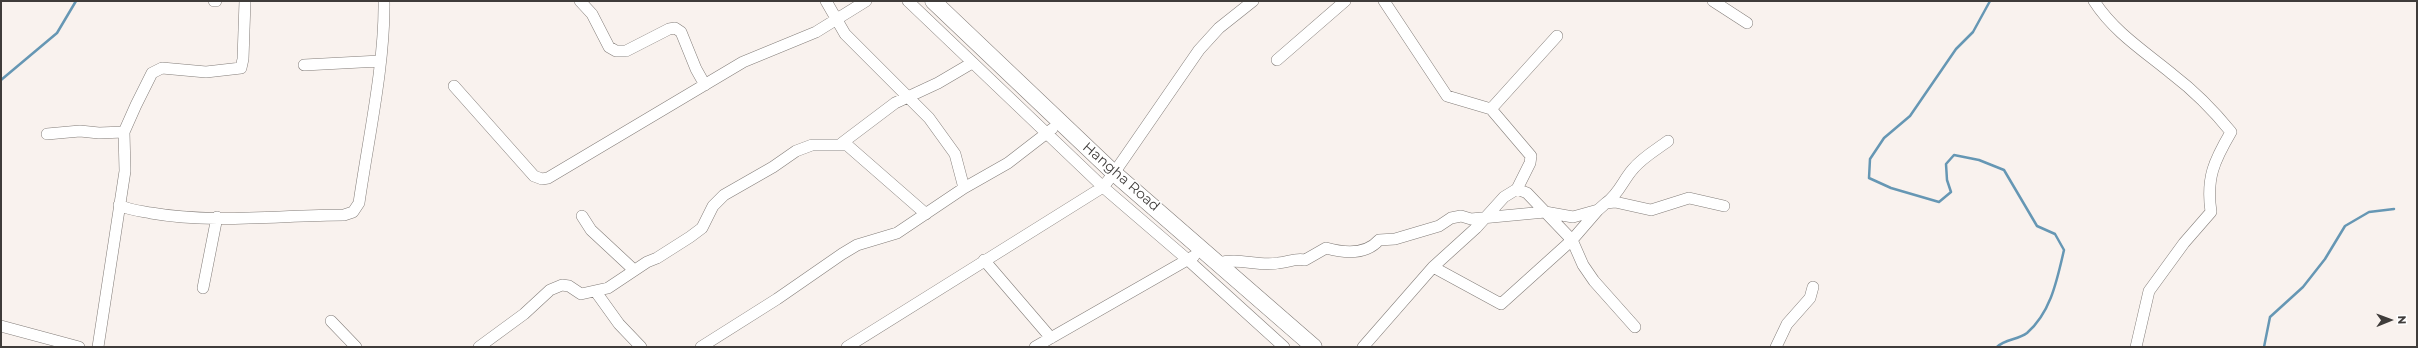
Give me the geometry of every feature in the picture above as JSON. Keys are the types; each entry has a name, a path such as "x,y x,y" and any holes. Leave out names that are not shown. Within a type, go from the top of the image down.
{"highway":[{"name":"Hangha Road","path":"934,1 1114,173 1220,263 1314,347"}],"street":[{"path":"98,347 124,171 124,132 152,73 162,68 201,72 241,68 243,59 245,1"},
{"path":"119,204 127,209 165,215 217,217 344,215 353,212 359,203 380,61 384,20 384,1"},
{"path":"580,1 592,14 609,47 616,51 626,51 669,29 675,28 681,32 705,85"},
{"path":"826,1 835,20 854,43 929,118 955,154 964,188"},
{"path":"454,86 534,176 542,179 556,174 761,53 816,32 866,1"},
{"path":"908,1 972,63 1048,133 1102,187 1188,260 1284,347"},
{"path":"854,345 984,260 1102,187 1114,173 1198,50 1219,28 1253,1"},
{"path":"1277,60 1345,1"},
{"path":"1363,347 1433,267 1486,218 1504,196 1517,189 1530,163 1531,156 1491,109 1448,96 1384,1"},
{"path":"1713,1 1747,23"},
{"path":"2094,1 2128,41 2173,75 2219,118 2231,132 2211,172 2208,193 2211,212 2184,243 2149,291 2136,347"},
{"path":"1491,109 1557,36"},
{"path":"304,65 380,61"},
{"path":"479,347 524,314 550,290 562,285 569,286 581,294 596,292 608,288 634,270 697,232 702,228 718,200 737,186 773,167 804,146 842,143 895,103 938,83 972,63"},
{"path":"701,347 777,299 842,254 858,245 896,233 964,188 1008,163 1048,133 1060,122"},
{"path":"47,134 80,131 99,133 124,132"},
{"path":"1433,267 1500,304 1572,240 1602,207 1615,197 1632,170 1642,160 1668,141"},
{"path":"842,143 855,150 926,214"},
{"path":"1517,189 1527,193 1572,240 1583,265 1594,281 1635,327"},
{"path":"1220,263 1227,260 1265,264 1296,258 1306,260 1326,248 1337,251 1361,252 1375,245 1379,240 1395,239 1439,226 1451,218 1462,216 1471,219 1513,217 1545,212 1573,217 1615,202 1651,210 1689,198 1724,206"},
{"path":"582,216 592,230 634,270"},
{"path":"203,288 217,217"},
{"path":"1035,347 1205,250"},
{"path":"984,260 1051,338"},
{"path":"1776,347 1787,324 1810,298 1813,287"},
{"path":"596,292 619,324 641,347"},
{"path":"331,321 356,347"},
{"path":"1,326 79,347"}],"waterway":[{"path":"1,80 57,33 76,1"},
{"path":"1990,1 1973,32 1956,49 1910,116 1884,138 1870,159 1869,178 1891,188 1939,202 1951,192 1947,180 1946,164 1954,155 1979,160 2004,170 2037,226 2055,234 2064,250 2056,284 2042,315 2027,333 2004,342 1997,347"},
{"path":"2264,347 2270,317 2303,287 2325,259 2345,226 2369,212 2394,209"}]}
